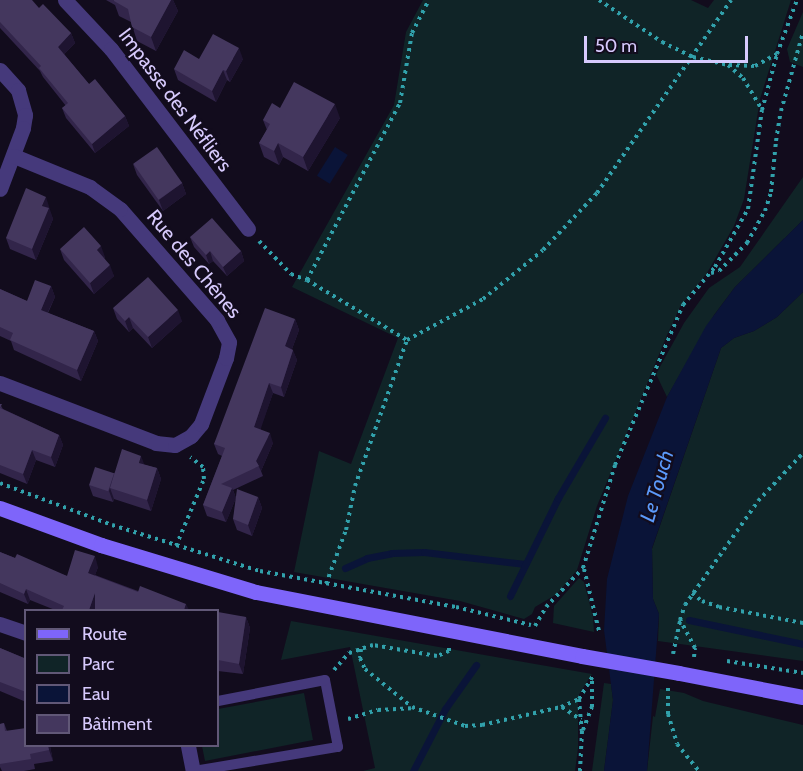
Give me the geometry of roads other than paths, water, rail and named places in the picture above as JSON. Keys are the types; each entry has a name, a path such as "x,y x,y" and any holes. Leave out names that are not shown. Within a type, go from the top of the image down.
{"main road":[{"path":"0,508 101,545 256,592 803,697"}],"street":[{"name":"Impasse des Néfliers","path":"65,0 111,49 248,229"},
{"path":"0,70 12,80 24,105 23,128 0,189"},
{"name":"Rue des Chênes","path":"0,382 156,443 175,445 190,436 201,424 229,342 223,328 120,209 104,195 14,156"},
{"path":"0,624 24,632"},
{"path":"188,747 193,771"}],"lane":[{"path":"193,771 338,747 325,680 219,701"}],"water":[{"path":"335,147 348,155 330,184 317,176"},
{"name":"Le Touch","path":"803,220 803,292 777,317 754,331 734,338 721,348 652,548 653,599 659,614 647,771 604,771 613,700 604,630 607,579 628,496 667,397 706,326 735,287"}],"waterway":[{"path":"510,596 558,498 605,418"},
{"path":"345,568 367,558 392,553 424,552 525,564"},
{"path":"689,620 803,644"},
{"path":"413,771 445,709 476,665"}]}
